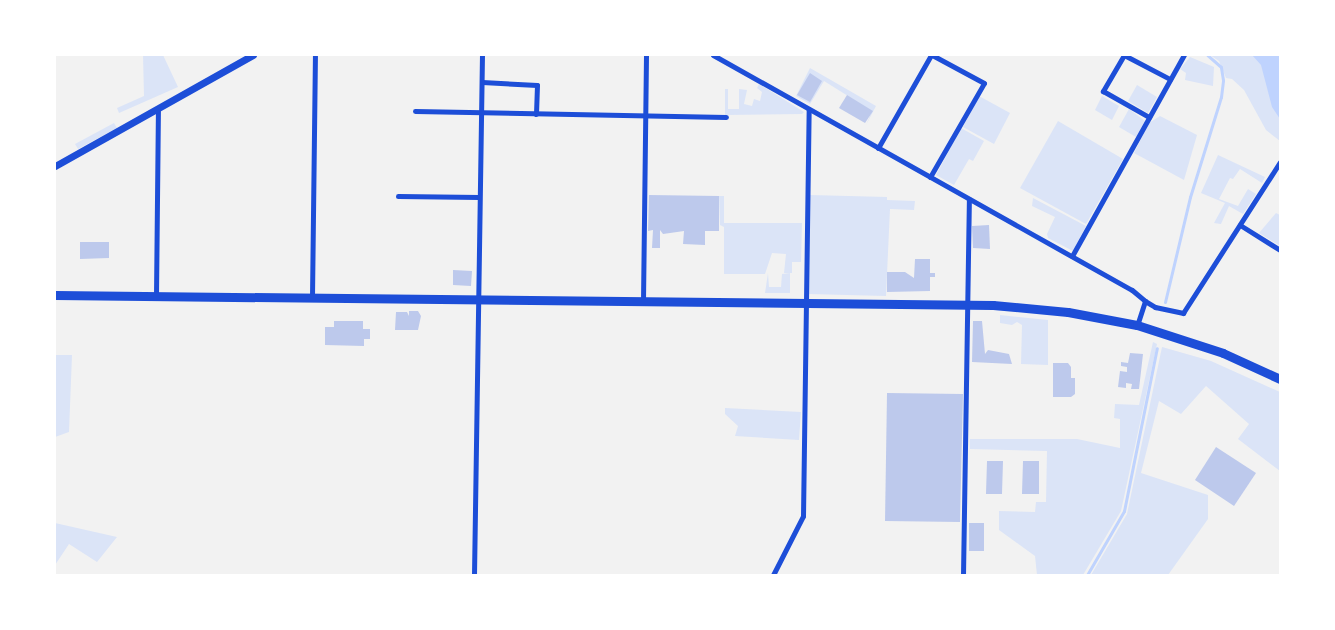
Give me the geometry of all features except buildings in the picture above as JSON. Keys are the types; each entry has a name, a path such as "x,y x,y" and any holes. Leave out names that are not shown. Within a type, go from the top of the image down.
{"main road":[{"path":"55,295 805,304 968,304 1068,312 1137,325 1223,353 1280,379"}],"street":[{"path":"55,166 158,111 253,55"},
{"path":"312,297 316,55"},
{"path":"474,575 482,55"},
{"path":"643,301 646,55"},
{"path":"713,55 1132,290 1145,301 1183,313 1280,162"},
{"path":"878,148 932,55 984,83 930,177"},
{"path":"1149,117 1103,91 1124,55 1170,79"},
{"path":"1072,256 1184,55"},
{"path":"482,82 537,85 536,114"},
{"path":"773,575 803,516 809,109"},
{"path":"156,295 158,111"},
{"path":"415,111 645,117 726,117"},
{"path":"398,196 480,197"},
{"path":"963,575 969,199"},
{"path":"1240,225 1280,250"},
{"path":"1137,325 1145,301"}],"shaded area":[{"path":"143,55 163,55 178,87 119,113 117,108 144,96"},
{"path":"1210,55 1280,55 1280,141 1266,130 1244,90 1232,79 1226,78 1219,61"},
{"path":"1190,57 1214,67 1213,86 1185,80 1186,73 1180,69"},
{"path":"810,68 876,106 866,125 872,111 824,81 810,104 796,96"},
{"path":"759,84 804,112 802,114 725,115 725,89 728,89 728,109 739,109 739,89 747,90 744,104 752,106 754,99 760,101 762,92 757,88"},
{"path":"1137,85 1157,97 1148,113 1128,101"},
{"path":"979,96 1010,113 994,144 963,127"},
{"path":"1102,96 1119,106 1112,120 1095,110"},
{"path":"1129,109 1145,121 1136,137 1119,127"},
{"path":"1160,116 1197,135 1184,180 1134,153 1149,123"},
{"path":"1058,121 1123,159 1086,224 1020,188"},
{"path":"114,123 117,128 78,149 75,144"},
{"path":"961,128 984,141 973,161 969,159 954,185 936,175"},
{"path":"1218,155 1265,177 1262,183 1240,169 1233,179 1230,178 1219,199 1238,206 1248,189 1256,194 1243,214 1229,206 1221,224 1214,223 1225,203 1201,193"},
{"path":"810,195 887,197 887,200 915,201 914,210 890,209 886,296 808,294"},
{"path":"719,196 724,196 724,223 802,223 801,262 792,262 792,273 784,273 786,254 772,253 765,274 724,274 724,227 720,225"},
{"path":"1033,198 1086,226 1073,251 1048,238 1047,234 1055,217 1032,206"},
{"path":"1276,213 1280,215 1280,246 1259,233"},
{"path":"768,273 769,287 781,287 782,274 790,273 790,293 765,293"},
{"path":"1000,315 1048,320 1048,365 1021,364 1022,325 1017,322 1012,325 1000,323"},
{"path":"1153,342 1157,344 1121,511 1083,575 1037,575 1035,556 999,530 999,511 1035,512 1036,502 1046,502 1047,451 970,449 970,439 1077,439 1120,448 1120,419 1114,418 1115,404 1139,405"},
{"path":"1162,347 1211,361 1280,392 1280,471 1238,439 1249,424 1206,386 1181,414 1159,401 1141,473 1208,495 1208,519 1168,575 1091,575 1127,514"},
{"path":"55,355 72,355 69,432 55,437"},
{"path":"725,408 801,412 799,440 735,436 738,426 725,414"},
{"path":"55,523 117,537 97,562 69,544 55,565"}],"water":[{"path":"1252,55 1280,55 1280,119 1272,107 1261,65"}],"waterway":[{"path":"1165,302 1190,197 1221,97 1223,80 1221,67 1207,55"},
{"path":"1087,575 1124,511 1157,348"}]}
